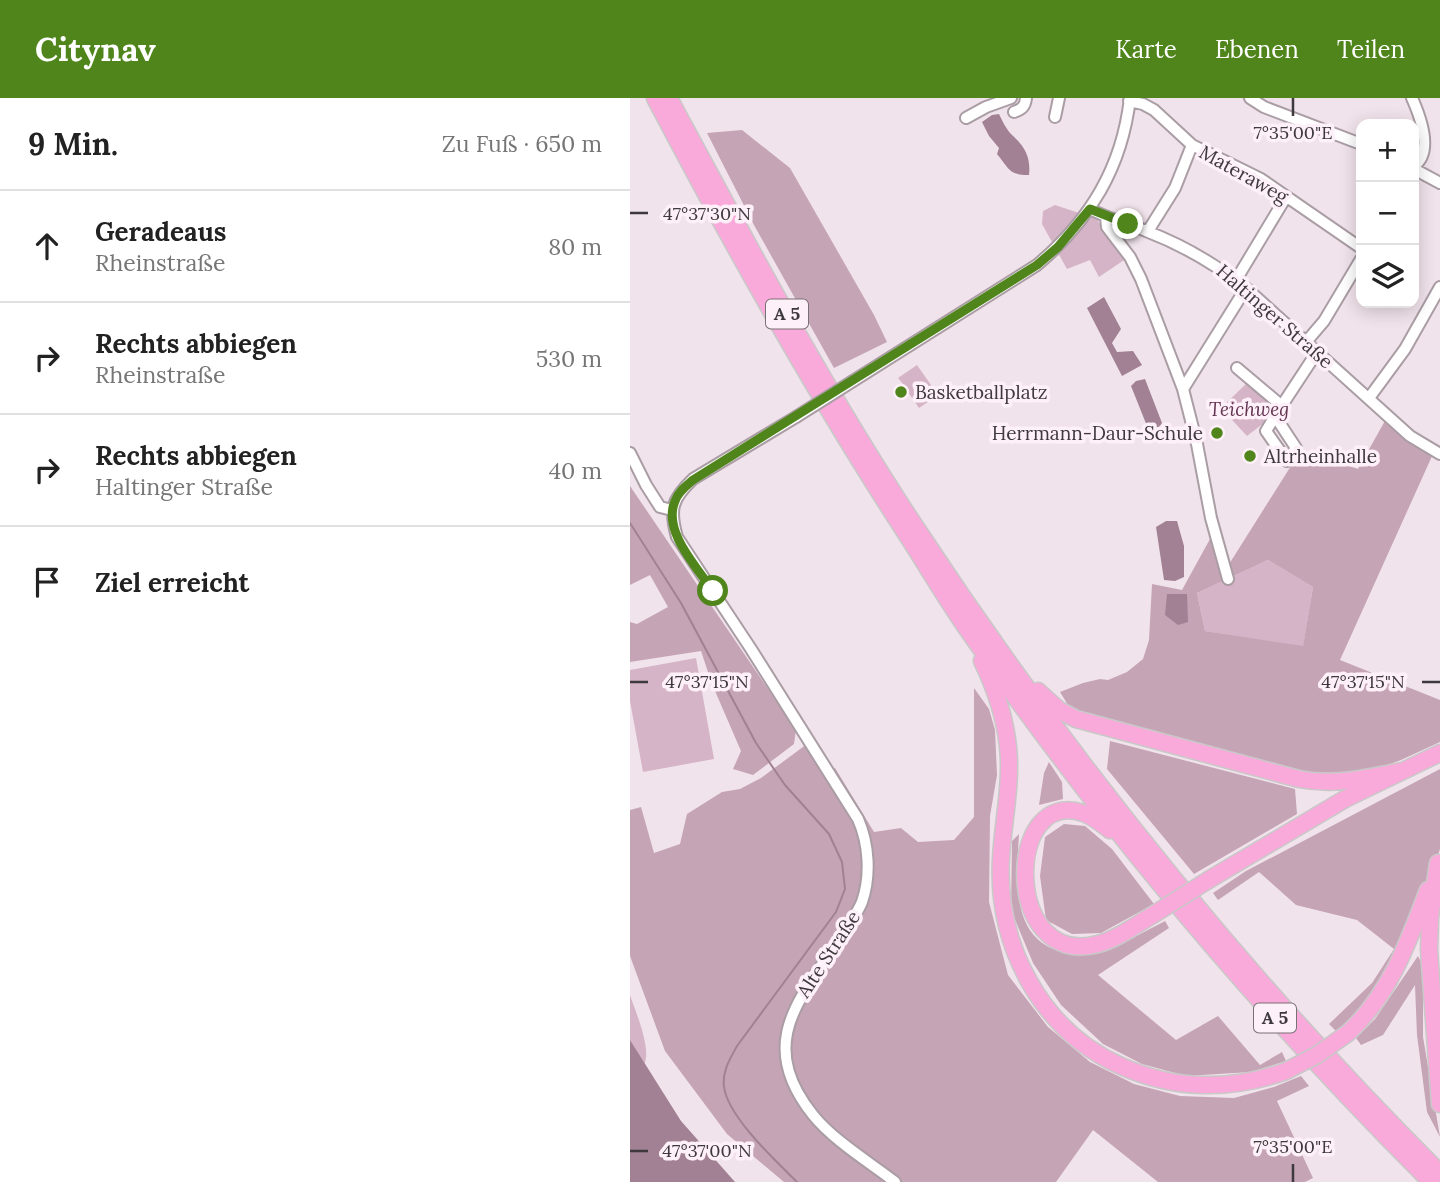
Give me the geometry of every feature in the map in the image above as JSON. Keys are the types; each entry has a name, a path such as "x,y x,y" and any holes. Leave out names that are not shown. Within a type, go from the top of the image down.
{"highway":[{"name":"A 5","path":"655,98 790,345 853,451 964,625 1129,846 1265,1007 1431,1182"},
{"name":"A 5","path":"670,98 753,255 845,413 915,526 1007,659 1110,799 1225,941 1334,1064 1440,1173"},
{"path":"964,625 995,688 1009,748 1001,892 1005,921 1021,969 1045,1006 1060,1023 1111,1062 1156,1079 1201,1086 1247,1082 1286,1071 1317,1055 1348,1033 1369,1011 1395,972 1439,861"},
{"path":"1007,659 1059,710 1089,723 1315,782 1346,782 1401,771"},
{"path":"1129,846 1083,813 1068,809 1054,812 1042,819 1029,843 1026,876 1030,905 1041,927 1050,936 1074,945 1097,944 1151,916 1345,799 1440,753"},
{"path":"1439,861 1430,918 1429,968 1440,1104"}],"street":[{"path":"966,118 1011,98"},
{"path":"1014,112 1021,110 1026,104 1026,98"},
{"path":"1055,117 1059,98"},
{"path":"1250,98 1264,107 1356,142"},
{"path":"1412,98 1418,119"},
{"path":"630,453 660,507 673,505 680,491 693,480 1037,265 1058,247 1090,209 1121,145 1129,100"},
{"name":"Materaweg","path":"1129,100 1154,110 1192,145 1261,179 1357,245"},
{"path":"1419,122 1424,149 1419,162"},
{"path":"1148,231 1175,188 1192,145"},
{"path":"1419,171 1440,183"},
{"path":"1236,280 1286,197"},
{"name":"Haltinger Straße","path":"1090,209 1148,231 1206,258 1246,288 1409,436 1440,454"},
{"path":"1106,217 1107,227 1130,257 1141,279 1183,389 1211,518 1228,579"},
{"path":"1306,342 1324,321 1356,267"},
{"path":"1369,398 1405,349 1440,287"},
{"path":"1183,389 1246,288"},
{"path":"1237,368 1278,411 1317,352"},
{"name":"Alte Straße","path":"673,505 672,521 677,537 807,739 865,836 867,870 861,905 796,1003 787,1034 788,1063 797,1091 814,1117 895,1182"}],"green space":[{"path":"1055,205 1097,219 1111,242 1127,258 1099,277 1090,260 1067,269 1042,224 1043,211"},
{"path":"917,365 938,395 919,408 908,392 899,400 893,391 903,384 898,378"},
{"name":"Teichweg","path":"1248,382 1276,405 1265,422 1247,436 1221,408"},
{"path":"1268,560 1313,587 1303,647 1205,631 1197,593"},
{"path":"696,658 714,759 643,772 630,701 630,670"},
{"path":"630,995 645,1041 644,1065 630,1040"}],"shaded area":[{"path":"999,114 1007,130 1026,152 1029,175 1013,172 997,154 999,148 982,122"},
{"path":"742,130 790,168 887,342 834,368 754,225 707,133"},
{"path":"1104,297 1121,329 1112,343 1117,352 1133,351 1142,365 1122,376 1087,308"},
{"path":"1145,379 1162,423 1156,431 1149,431 1131,386 1136,381"},
{"path":"1386,419 1433,454 1340,660 1440,700 1440,742 1365,773 1317,778 1071,710 1060,692 1083,683 1108,680 1127,672 1143,659 1149,640 1152,584 1182,590 1210,539 1226,569 1301,450 1358,469","holes":["1268,560 1313,587 1303,646 1205,631 1197,593"]},
{"path":"630,486 796,730 794,744 753,775 733,769 741,751 701,651 630,662 630,622 637,624 668,607 650,575 630,585"},
{"path":"1166,521 1177,521 1184,546 1184,577 1175,581 1164,580 1156,527"},
{"path":"1167,594 1187,594 1188,622 1178,625 1165,615"},
{"path":"974,688 989,709 995,730 997,775 990,816 989,902 1008,975 1048,1027 1090,1062 1134,1084 1180,1096 1234,1098 1301,1076 1309,1086 1277,1101 1313,1178 1305,1182 1158,1182 1093,1130 1056,1182 784,1182 727,1134 665,1051 630,956 630,810 641,807 654,853 680,844 687,814 722,792 740,789 761,778 807,744 826,774 835,768 874,832 901,828 918,842 954,840 974,817"},
{"path":"1110,741 1295,789 1297,814 1194,874 1107,769"},
{"path":"1049,762 1062,782 1063,799 1039,805 1044,773"},
{"path":"1440,769 1440,849 1415,924 1377,988 1338,1033 1329,1024 1372,983 1394,949 1357,920 1296,905 1259,872 1218,900 1213,893 1246,871"},
{"path":"1064,824 1085,826 1112,849 1154,904 1101,933 1072,934 1046,920 1040,876 1045,837"},
{"path":"1019,834 1017,867 1020,902 1031,932 1043,943 1069,954 1096,954 1165,921 1169,928 1098,975 1176,1040 1218,1016 1260,1065 1282,1052 1286,1061 1251,1072 1186,1076 1142,1064 1103,1044 1061,1005 1033,963 1011,910 1012,841"},
{"path":"1418,956 1423,966 1423,1037 1440,1137 1427,1112 1417,1035 1415,985 1383,1035 1361,1045 1356,1038 1375,1019"},
{"path":"630,1040 681,1121 735,1182 630,1182"}],"waterway":[{"path":"630,523 681,603 756,743 785,785 829,834 842,862 845,889 836,912 737,1046 724,1076 727,1099 734,1112 754,1138 797,1182"}],"place":[{"name":"Basketballplatz","path":"901,392"},
{"name":"Herrmann-Daur-Schule","path":"1217,433"},
{"name":"Altrheinhalle","path":"1250,456"}],"route":[{"path":"713,591 677,537 672,510 680,491 693,480 1037,265 1058,247 1090,209 1128,224"}]}
